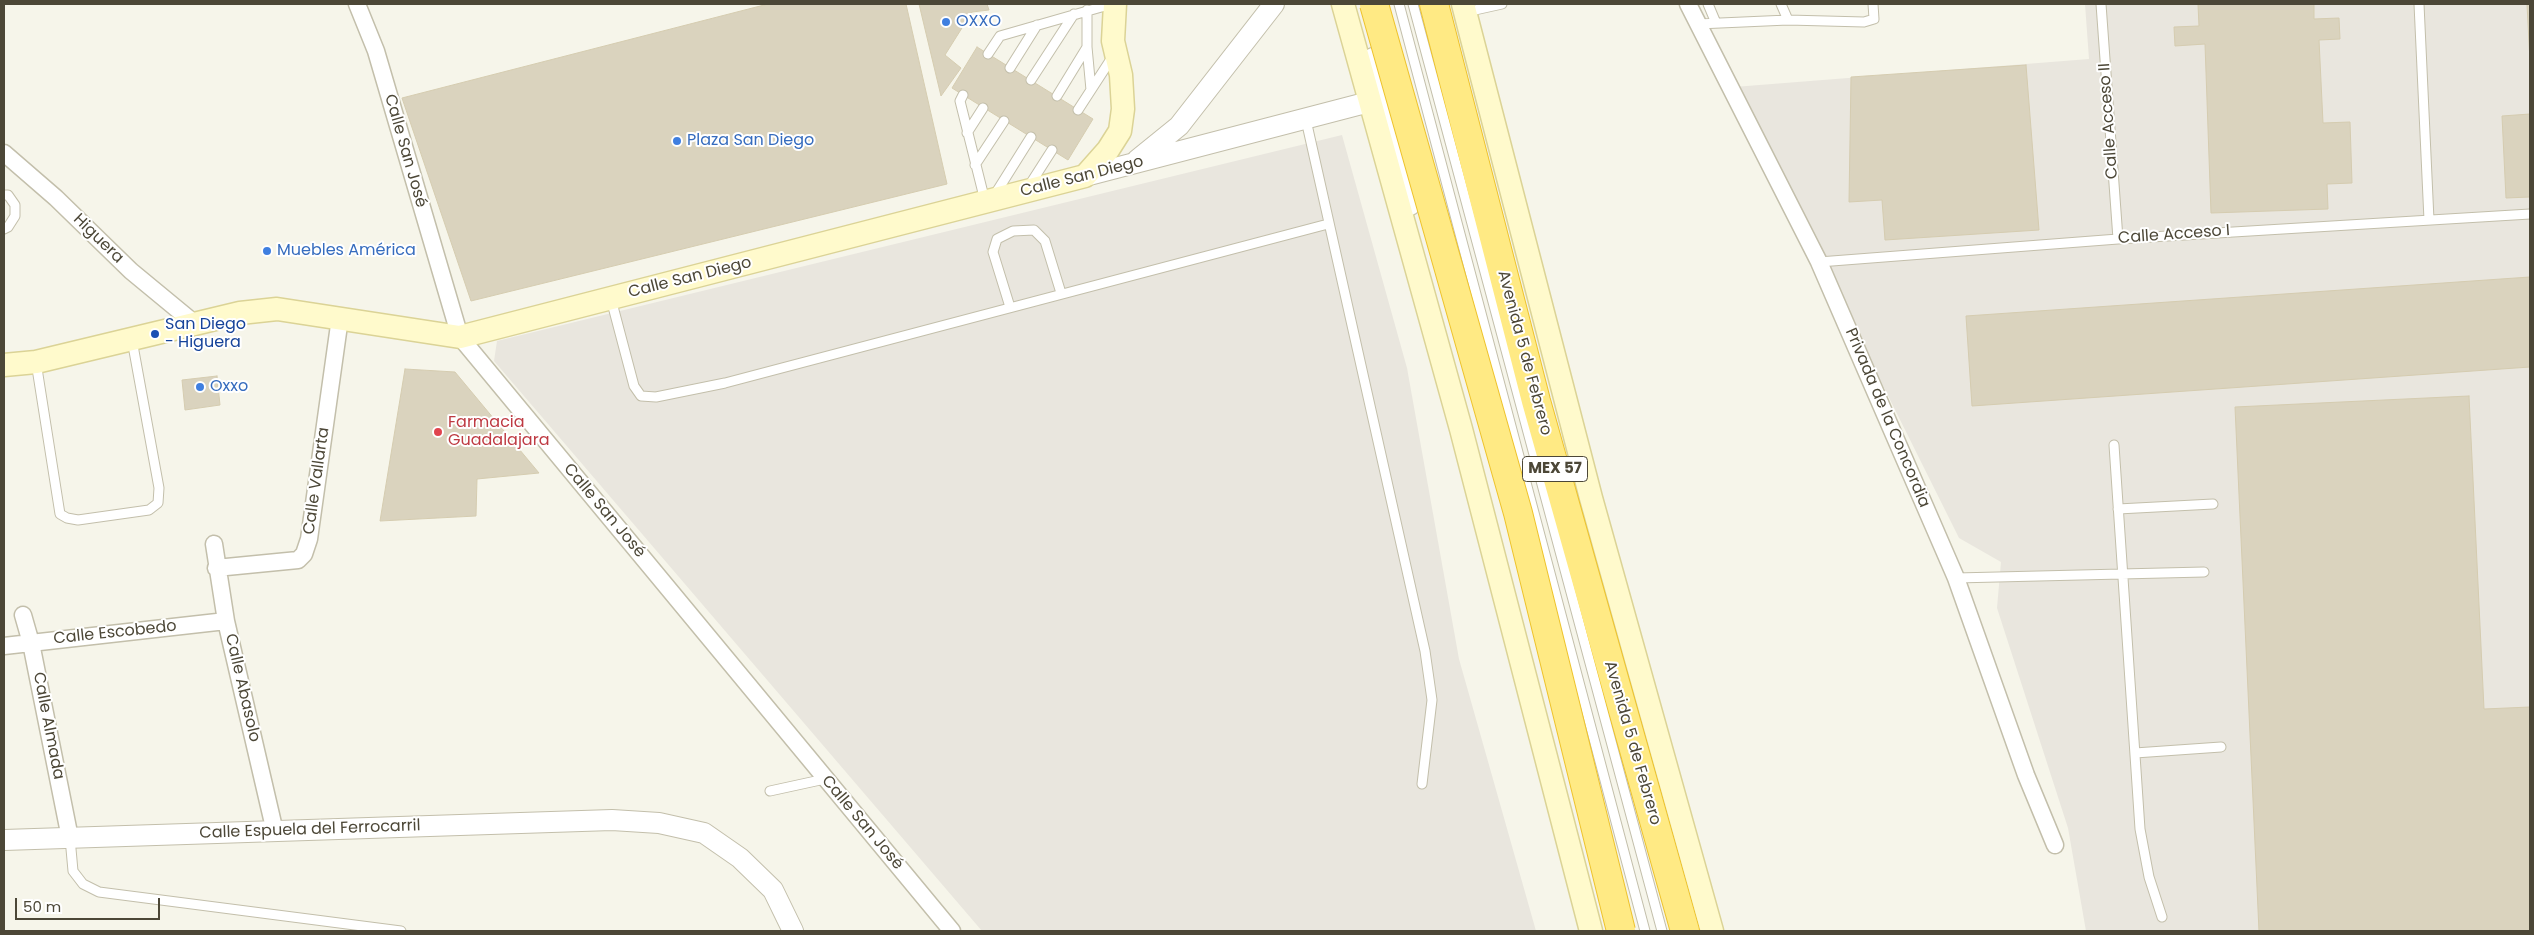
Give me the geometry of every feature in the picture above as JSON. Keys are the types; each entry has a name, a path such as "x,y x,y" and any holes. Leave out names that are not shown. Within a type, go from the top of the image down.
{"highway":[{"name":"MEX 57","path":"1374,4 1518,513 1621,931"},
{"name":"Avenida 5 de Febrero","path":"1434,4 1536,400 1685,931"}],"main road":[{"path":"1085,176 1108,150 1120,131 1123,109 1121,75 1113,41 1113,4"},
{"path":"1343,4 1461,429 1591,931"},
{"name":"Avenida 5 de Febrero","path":"1464,8 1588,489 1712,931"},
{"name":"Calle San Diego","path":"4,365 36,362 240,313 277,309 460,337 1085,176"}],"street":[{"name":"Calle San José","path":"357,4 376,51 460,337 952,931"},
{"path":"1131,164 1178,126 1274,4"},
{"name":"Privada de la Concordia","path":"1688,4 1819,262 1956,578 2026,776 2055,845"},
{"path":"1373,58 1423,259 1461,429"},
{"name":"Calle San Diego","path":"1085,176 1306,120 1369,102"},
{"name":"Higuera","path":"4,153 56,198 131,271 194,323"},
{"name":"Calle Vallarta","path":"216,568 298,560 304,554 309,539 340,318"},
{"name":"Calle Abasolo","path":"214,544 216,568 226,621 275,832"},
{"name":"Calle Almada","path":"23,615 32,643 70,838"},
{"name":"Calle Escobedo","path":"4,646 226,621"},
{"name":"Calle Espuela del Ferrocarril","path":"5,841 612,820 659,823 704,833 740,858 773,890 793,931"}],"lane":[{"path":"988,54 1000,36 1113,4"},
{"path":"1399,4 1645,931"},
{"path":"1413,4 1662,931"},
{"path":"1464,8 1502,4"},
{"path":"1708,4 1716,23"},
{"path":"1781,4 1788,20"},
{"path":"1698,24 1788,20 1864,22 1874,19 1873,4"},
{"name":"Calle Acceso II","path":"2101,4 2118,239"},
{"path":"2420,4 2429,220"},
{"path":"1087,10 1090,90"},
{"path":"1030,80 1074,14"},
{"path":"1010,68 1037,25"},
{"path":"1057,96 1087,47"},
{"path":"1078,110 1115,52"},
{"path":"963,95 960,101 967,133 975,165 988,201"},
{"path":"967,133 984,108"},
{"path":"1306,120 1425,652 1432,700 1422,784"},
{"path":"975,165 1004,121"},
{"path":"988,201 1031,137"},
{"path":"1026,192 1052,150"},
{"path":"4,195 8,195 15,205 15,216 8,227 4,229"},
{"name":"Calle Acceso I","path":"1819,262 2118,239 2530,214"},
{"path":"611,299 634,386 641,396 656,397 725,382 1328,224"},
{"path":"1010,307 993,252 997,239 1013,231 1034,230 1045,241 1061,293"},
{"path":"36,362 60,514 67,518 78,520 149,510 158,503 159,488 132,340"},
{"path":"2114,445 2140,829 2149,877 2162,917"},
{"path":"2118,509 2213,504"},
{"path":"1956,578 2204,572"},
{"path":"2135,753 2221,747"},
{"path":"770,791 826,779"},
{"path":"70,838 73,872 83,884 98,892 401,931"}],"shaded area":[{"path":"2085,4 2530,4 2530,931 2086,931 2068,828 1997,608 2001,562 1959,538 1734,87 2089,59"},
{"path":"1342,135 1407,368 1459,659 1536,931 982,931 494,361 497,341"}],"building":[{"name":"Plaza San Diego","path":"768,4 906,4 947,184 471,301 402,98"},
{"path":"919,4 987,4 989,10 972,12 945,55 961,68 941,96"},
{"path":"2198,4 2314,4 2314,19 2339,18 2340,39 2319,40 2323,123 2350,122 2352,183 2327,184 2328,209 2211,213 2205,44 2175,46 2174,27 2199,26"},
{"path":"2527,4 2530,4 2530,61"},
{"path":"977,47 1093,119 1068,160 952,88"},
{"path":"2026,65 2039,230 1885,240 1882,200 1849,202 1851,77"},
{"path":"2530,114 2530,197 2506,198 2502,116"},
{"path":"2530,277 2530,367 1972,406 1966,316"},
{"path":"405,369 455,372 539,473 477,479 476,516 380,521"},
{"name":"Oxxo","path":"217,376 220,405 185,410 182,380"},
{"path":"2469,396 2484,709 2530,707 2530,931 2259,931 2235,407"}],"place":[{"name":"OXXO","path":"946,22"},
{"name":"Plaza San Diego","path":"677,141"},
{"name":"Muebles América","path":"267,251"},
{"name":"San Diego - Higuera","path":"155,334"},
{"name":"Oxxo","path":"200,387"},
{"name":"Farmacia Guadalajara","path":"438,432"}]}
